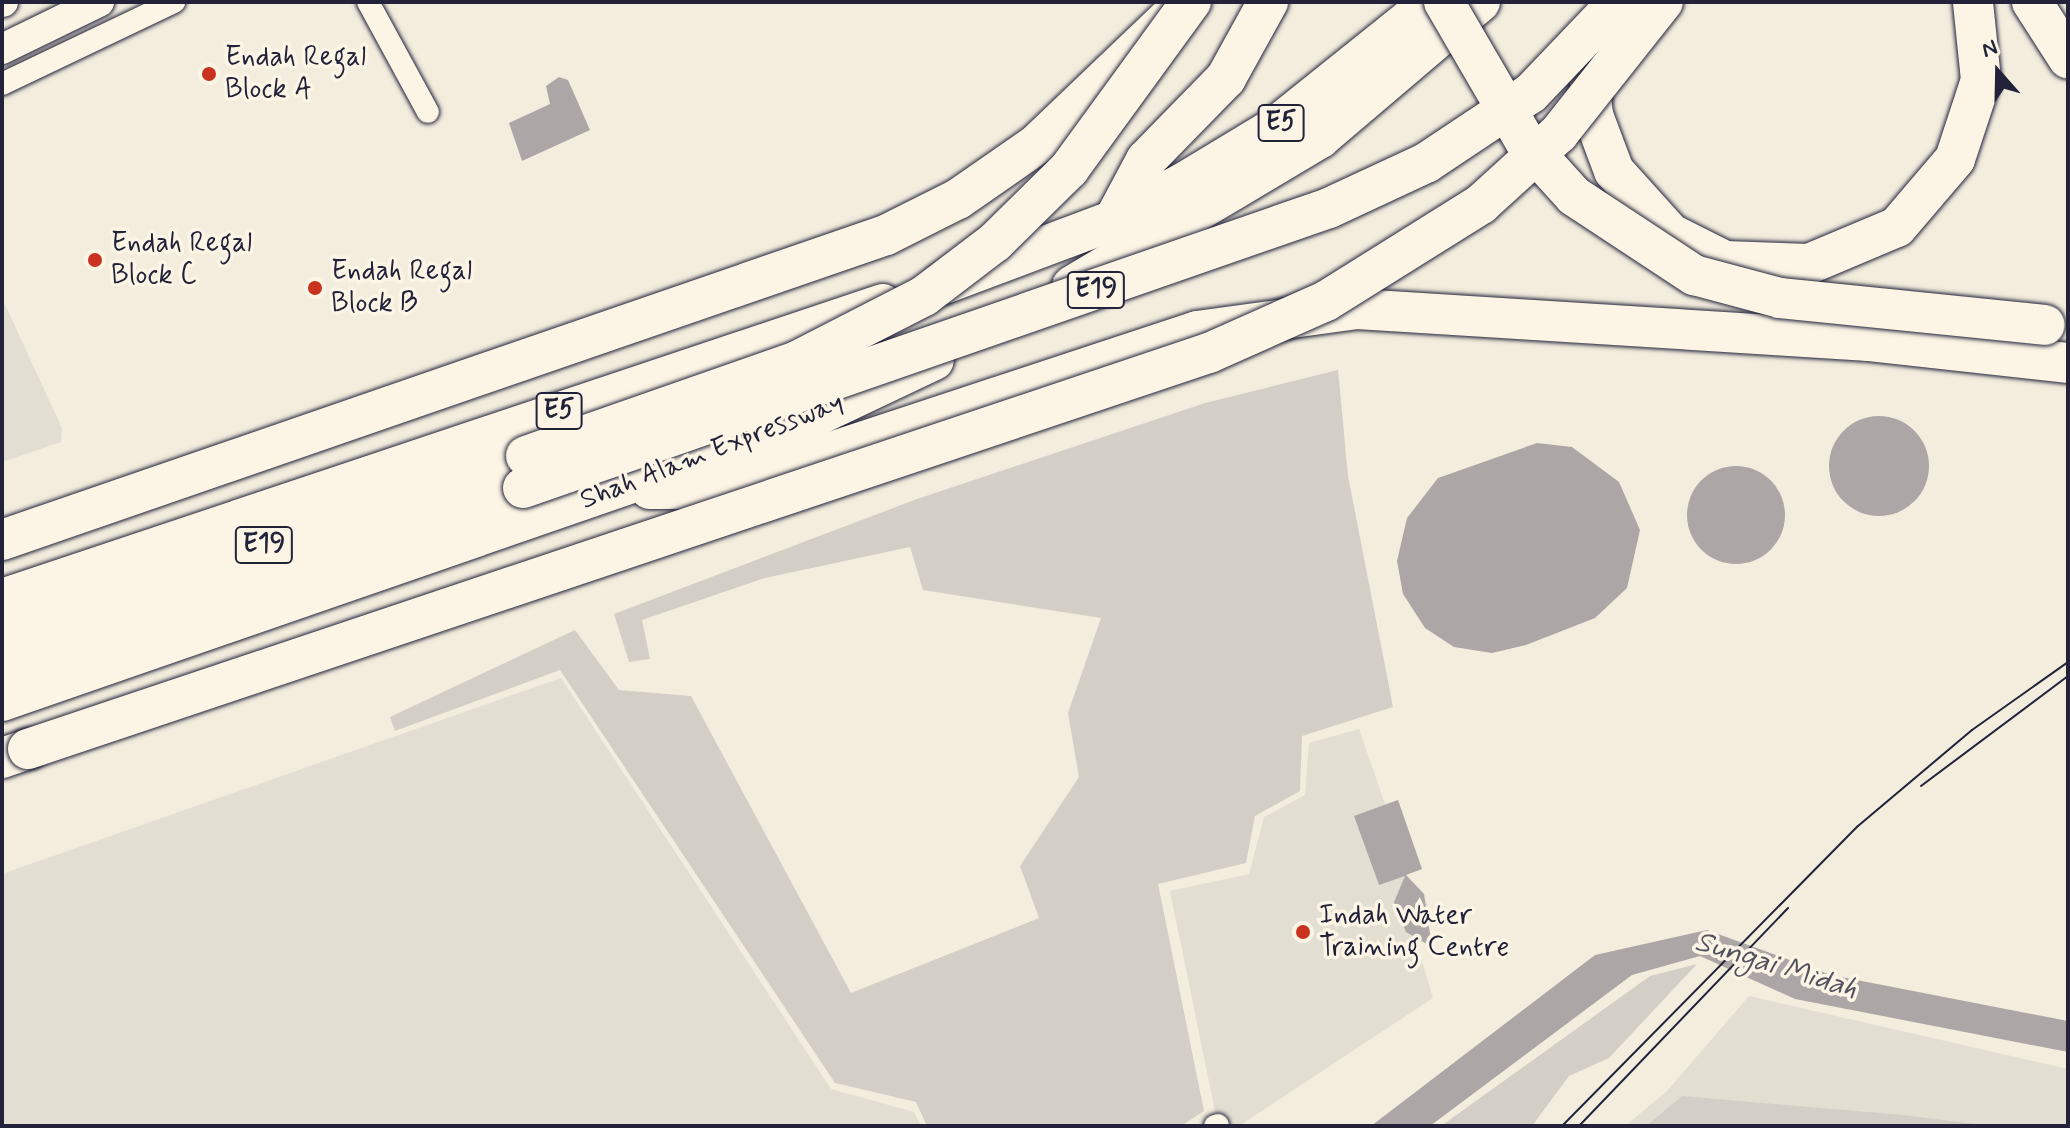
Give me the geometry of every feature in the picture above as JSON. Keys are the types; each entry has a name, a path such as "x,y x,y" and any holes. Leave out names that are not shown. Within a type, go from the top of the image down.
{"highway":[{"path":"2,540 813,264 958,199 1037,144 1190,2"},
{"name":"E19","path":"2,667 524,472 797,361 924,296 995,242 1069,169 1190,2"},
{"path":"1114,220 1146,160 1226,78 1268,2"},
{"name":"E5","path":"2,599 1030,255 1114,220 1274,128 1431,2"},
{"path":"1444,2 1501,106 1574,196 1694,275 1780,298 2056,328"},
{"name":"Shah Alam Expressway","path":"2,701 791,428 1091,276 1320,138 1480,2"},
{"path":"1593,2 1588,83 1614,171 1683,241 1725,261 1781,267 1868,244 1937,187 1977,107 1973,2"},
{"name":"E19","path":"2,634 524,472 1329,208 1426,163 1531,93 1618,2"},
{"path":"15,754 1179,363 1326,301 1481,204 1559,133 1663,2"},
{"path":"2032,2 2068,58"},
{"path":"620,489 719,489 1115,353 1263,318 1357,309 1869,341 2068,363"}],"street":[{"path":"2,49 99,2"},
{"path":"2,84 174,2"},
{"path":"368,2 428,112"}],"shaded area":[{"path":"2,298 62,428 61,442 2,462"},
{"path":"1338,370 1348,476 1393,707 1302,736 1300,791 1255,816 1246,863 1158,884 1204,1111 1181,1126 927,1126 916,1102 835,1083 560,670 395,731 390,717 575,630 619,690 691,696 851,993 1039,918 1020,866 1079,777 1068,713 1101,618 923,590 910,547 765,578 642,620 650,659 629,662 614,614 917,499 1205,403"},
{"path":"561,678 831,1089 914,1112 921,1126 2,1126 2,874"},
{"name":"Indah Water Training Centre","path":"1359,729 1385,804 1398,800 1422,869 1406,875 1424,894 1432,921 1426,927 1432,947 1415,938 1433,998 1239,1126 1218,1126 1170,891 1249,874 1264,817 1305,795 1309,743"},
{"path":"1697,964 1609,1058 1569,1076 1532,1126 1441,1126 1650,976"},
{"path":"1749,996 2068,1069 2068,1126 1625,1126 1667,1091"},
{"path":"1682,1096 1903,1115 1992,1126 1646,1126"}],"water":[{"path":"559,77 568,80 590,130 522,161 509,123 550,104 546,86"},
{"path":"1879,416 1898,420 1914,431 1925,447 1929,466 1925,485 1914,501 1898,512 1879,516 1860,512 1844,501 1833,485 1829,466 1833,447 1844,431 1860,420"},
{"path":"1537,443 1572,447 1619,482 1640,530 1627,588 1595,618 1526,645 1492,653 1454,647 1425,628 1403,594 1397,561 1407,518 1438,478"},
{"path":"1736,466 1763,474 1777,488 1785,515 1777,542 1763,556 1736,564 1709,556 1695,542 1687,515 1695,488 1709,474"},
{"path":"1398,800 1422,869 1406,875 1424,894 1432,947 1406,932 1394,902 1405,876 1379,885 1354,816"},
{"name":"Sungai Midah","path":"1707,930 1831,975 2068,1021 2068,1052 1795,999 1700,956 1632,975 1430,1126 1371,1126 1595,955"}],"tram line":[{"path":"1562,1126 1858,826 1972,730 2068,662"},
{"path":"1921,786 2068,676"},
{"path":"1579,1126 1788,908"}],"place":[{"name":"Endah Regal Block A","path":"209,74"},
{"name":"Endah Regal Block C","path":"95,260"},
{"name":"Endah Regal Block B","path":"315,288"},
{"name":"Indah Water Training Centre","path":"1303,932"}]}
